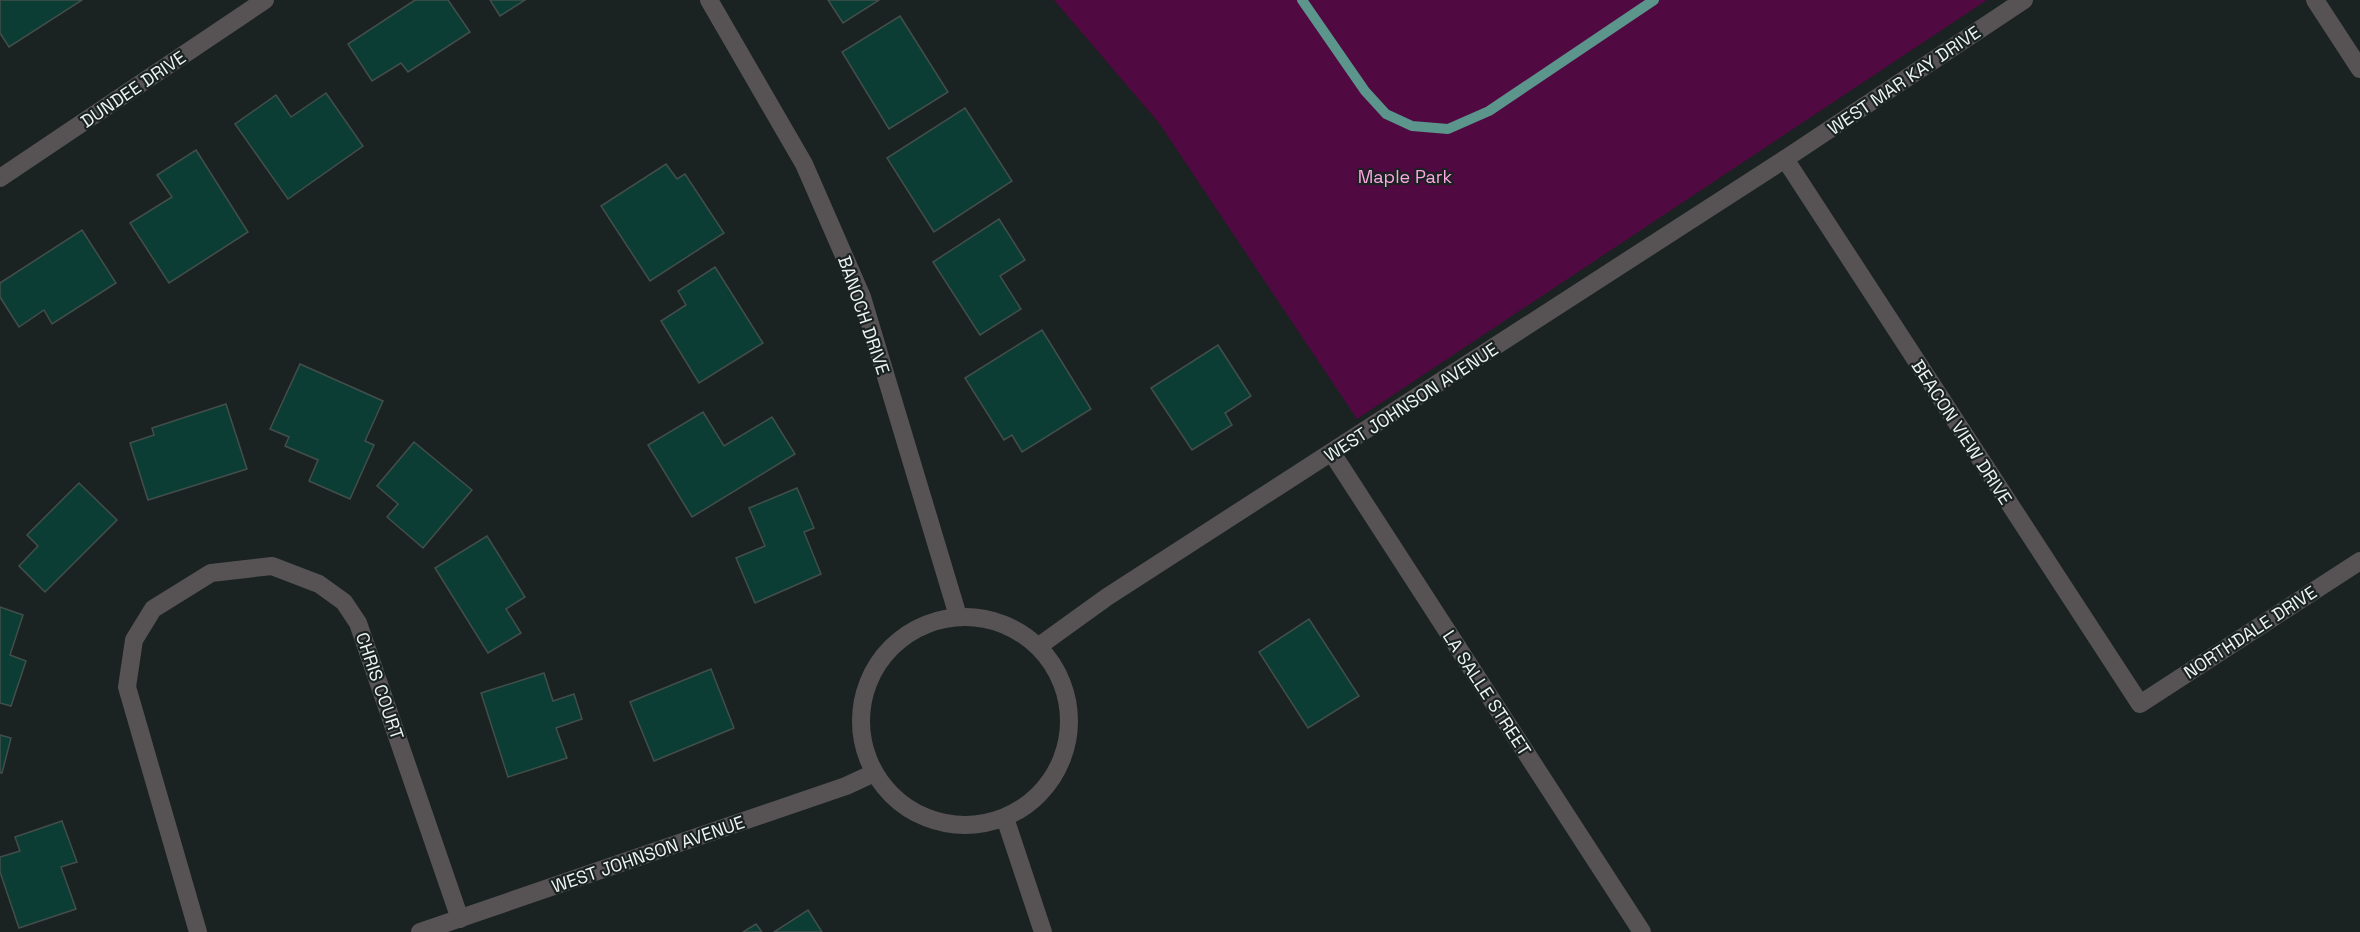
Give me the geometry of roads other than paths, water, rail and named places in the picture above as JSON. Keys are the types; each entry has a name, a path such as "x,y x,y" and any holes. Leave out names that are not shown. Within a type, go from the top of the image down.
{"street":[{"name":"DUNDEE DRIVE","path":"0,178 265,0"},
{"name":"BANOCH DRIVE","path":"710,0 804,164 862,297 958,616"},
{"name":"WEST MAR KAY DRIVE","path":"1785,159 2024,0"},
{"path":"2315,0 2360,69"},
{"name":"WEST JOHNSON AVENUE","path":"1039,646 1107,597 1785,159"},
{"name":"BEACON VIEW DRIVE","path":"1785,159 2140,704"},
{"name":"LA SALLE STREET","path":"1332,453 1642,932"},
{"name":"NORTHDALE DRIVE","path":"2140,704 2360,561"},
{"name":"CHRIS COURT","path":"198,932 127,687 134,640 153,609 211,573 272,566 319,584 344,602 358,623 460,918"},
{"path":"958,616 988,619 1015,629 1039,646 1055,666 1065,690 1070,716 1067,741 1059,765 1046,787 1027,805 1005,818 984,824 963,825 921,816 902,805 886,790 874,773 862,740 861,705 873,672 894,644 924,625 958,616"},
{"name":"WEST JOHNSON AVENUE","path":"420,932 846,786 874,773"},
{"path":"1005,818 1043,932"}],"waterway":[{"path":"1302,0 1365,91 1386,114 1412,126 1448,129 1489,111 1654,0"}],"park label":[{"name":"Maple Park","path":"1405,176"}]}
